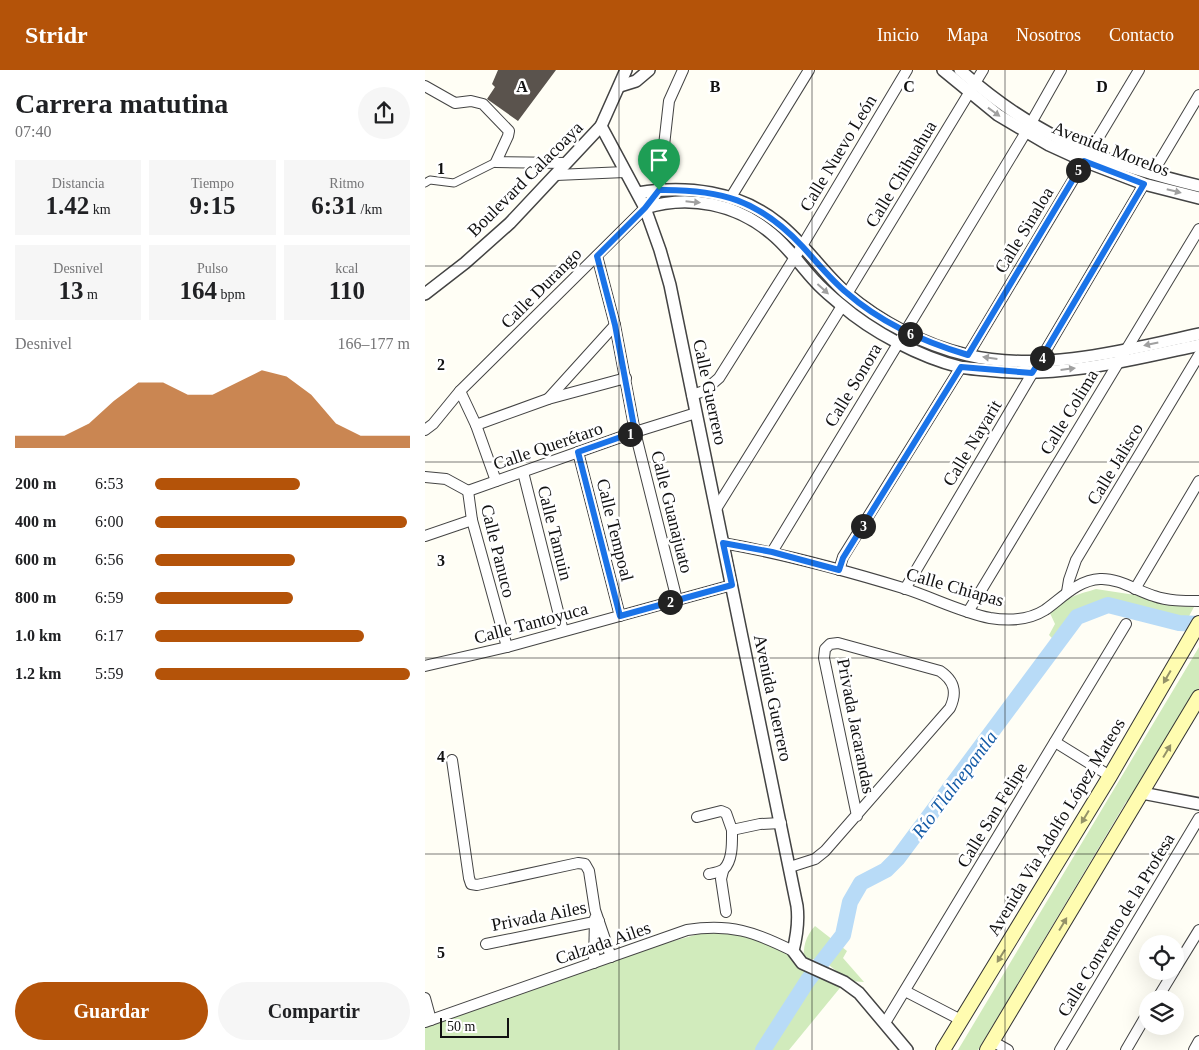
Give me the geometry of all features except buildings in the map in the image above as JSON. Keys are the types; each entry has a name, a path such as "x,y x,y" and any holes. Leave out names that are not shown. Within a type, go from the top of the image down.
{"main road":[{"name":"Avenida Via Adolfo López Mateos","path":"943,1050 1110,776 1195,629"},
{"path":"989,1045 1199,697"}],"street":[{"name":"Boulevard Calacoaya","path":"425,294 465,263 510,222 601,126 626,70"},
{"path":"620,86 636,81 649,70"},
{"path":"645,208 659,190 669,100 683,70"},
{"path":"731,197 809,70"},
{"name":"Calle Nuevo León","path":"692,395 704,391 719,378 802,246 907,70"},
{"name":"Avenida Morelos","path":"943,70 1003,105 1028,128 1144,184 1199,198"},
{"name":"Avenida Morelos","path":"960,70 972,88"},
{"name":"Calle Chihuahua","path":"847,294 983,70"},
{"name":"Calle Sonora","path":"772,552 1028,128 1061,70"},
{"name":"Calle Sinaloa","path":"968,355 1139,70"},
{"path":"425,86 455,103 478,101 505,126 509,131 508,136 496,162"},
{"path":"1152,174 1199,96"},
{"name":"Calle Guerrero","path":"601,126 645,208 661,250 670,284 732,585"},
{"name":"Avenida Morelos","path":"1086,157 1199,186"},
{"path":"425,183 430,180 454,183 496,162 566,164"},
{"path":"555,175 625,172"},
{"name":"Calle Nayarit","path":"905,589 1144,184"},
{"path":"638,194 659,190 698,191 731,197 755,208 778,223 847,294 874,313 904,332 934,345 968,355 1003,360 1039,362 1126,350 1199,334"},
{"path":"645,208 662,203 683,201 706,203 726,208 751,219 772,233 795,256 816,282 842,306 867,324 898,342 928,356 961,367 1032,373 1118,363 1199,345"},
{"name":"Calle Durango","path":"425,430 433,424 461,391 645,208"},
{"name":"Calle Colima","path":"969,612 1199,229"},
{"name":"Calle Guanajuato","path":"597,256 615,325 635,432 677,600"},
{"path":"716,509 842,306"},
{"path":"548,399 615,325"},
{"name":"Calle Jalisco","path":"1067,592 1076,560 1199,355"},
{"path":"839,570 843,558 961,367"},
{"path":"476,425 548,399 626,378"},
{"path":"461,391 476,425 496,481"},
{"name":"Calle Querétaro","path":"468,491 635,432 696,413"},
{"name":"Calle Tempoal","path":"578,452 620,616"},
{"name":"Calle Tamuin","path":"523,472 563,631"},
{"path":"425,478 446,479 468,491"},
{"path":"1135,589 1199,481"},
{"name":"Calle Panuco","path":"468,491 472,520 507,647"},
{"path":"425,536 472,520"},
{"name":"Calle Chiapas","path":"723,543 772,552 839,570 905,589 990,618 1028,618 1044,610 1067,592 1085,582 1100,579 1115,580 1156,597 1172,600 1199,601"},
{"name":"Calle Tantoyuca","path":"425,666 507,647 732,585"},
{"name":"Avenida Guerrero","path":"732,585 799,920 798,934 793,951"},
{"name":"Calle San Felipe","path":"885,1023 1126,624"},
{"name":"Privada Jacarandas","path":"790,868 815,859 825,851 857,816 950,708 954,700 955,691 952,682 940,671 837,643 830,644 825,649 825,658 857,816"},
{"path":"1055,742 1110,776"},
{"path":"452,760 471,884 477,885 578,863 585,864 589,871 597,922 611,957"},
{"path":"1142,793 1199,804"},
{"path":"697,816 721,812 726,813 732,830 731,852 721,879 726,912"},
{"name":"Calle Convento de la Profesa","path":"1060,1050 1199,818"},
{"path":"732,830 780,821"},
{"path":"709,874 723,870"},
{"path":"594,964 597,922"},
{"name":"Privada Ailes","path":"486,944 597,922"},
{"name":"Calzada Ailes","path":"428,1021 687,930 727,927 750,932 793,951"},
{"path":"1184,954 1199,930"},
{"path":"793,951 806,965 851,987 859,993 907,1050"},
{"path":"905,991 961,1020"},
{"path":"425,998 428,1021"},
{"path":"1126,1050 1139,1028"},
{"path":"1197,1050 1199,1041"},
{"path":"989,1045 1008,1050"}],"green space":[{"path":"1096,589 1135,595 1164,605 1194,607 1188,618 1182,619 1105,600 1078,610 1052,638 1049,635 1055,624 1049,611 1065,600"},
{"path":"1199,647 1199,689 1140,791 1126,802 978,1050 958,1050"},
{"path":"815,926 847,951 843,958 864,982 849,981 820,958 804,961 805,942"},
{"path":"706,932 750,934 844,983 789,1050 425,1050 425,1024 605,960"}],"waterway":[{"name":"Río Tlalnepantla","path":"763,1050 808,980 843,935 850,902 861,883 886,870 898,858 1077,617 1108,605 1179,623 1199,624"}],"route":[{"path":"1084,161 1144,184 1032,373 961,367 843,558 839,570 772,552 723,543 732,585 620,616 578,452 635,432 615,325 597,256 645,208 659,190 707,192 731,197 755,208 778,223 847,294 874,313 904,332 934,345 968,355 1084,161"}]}
